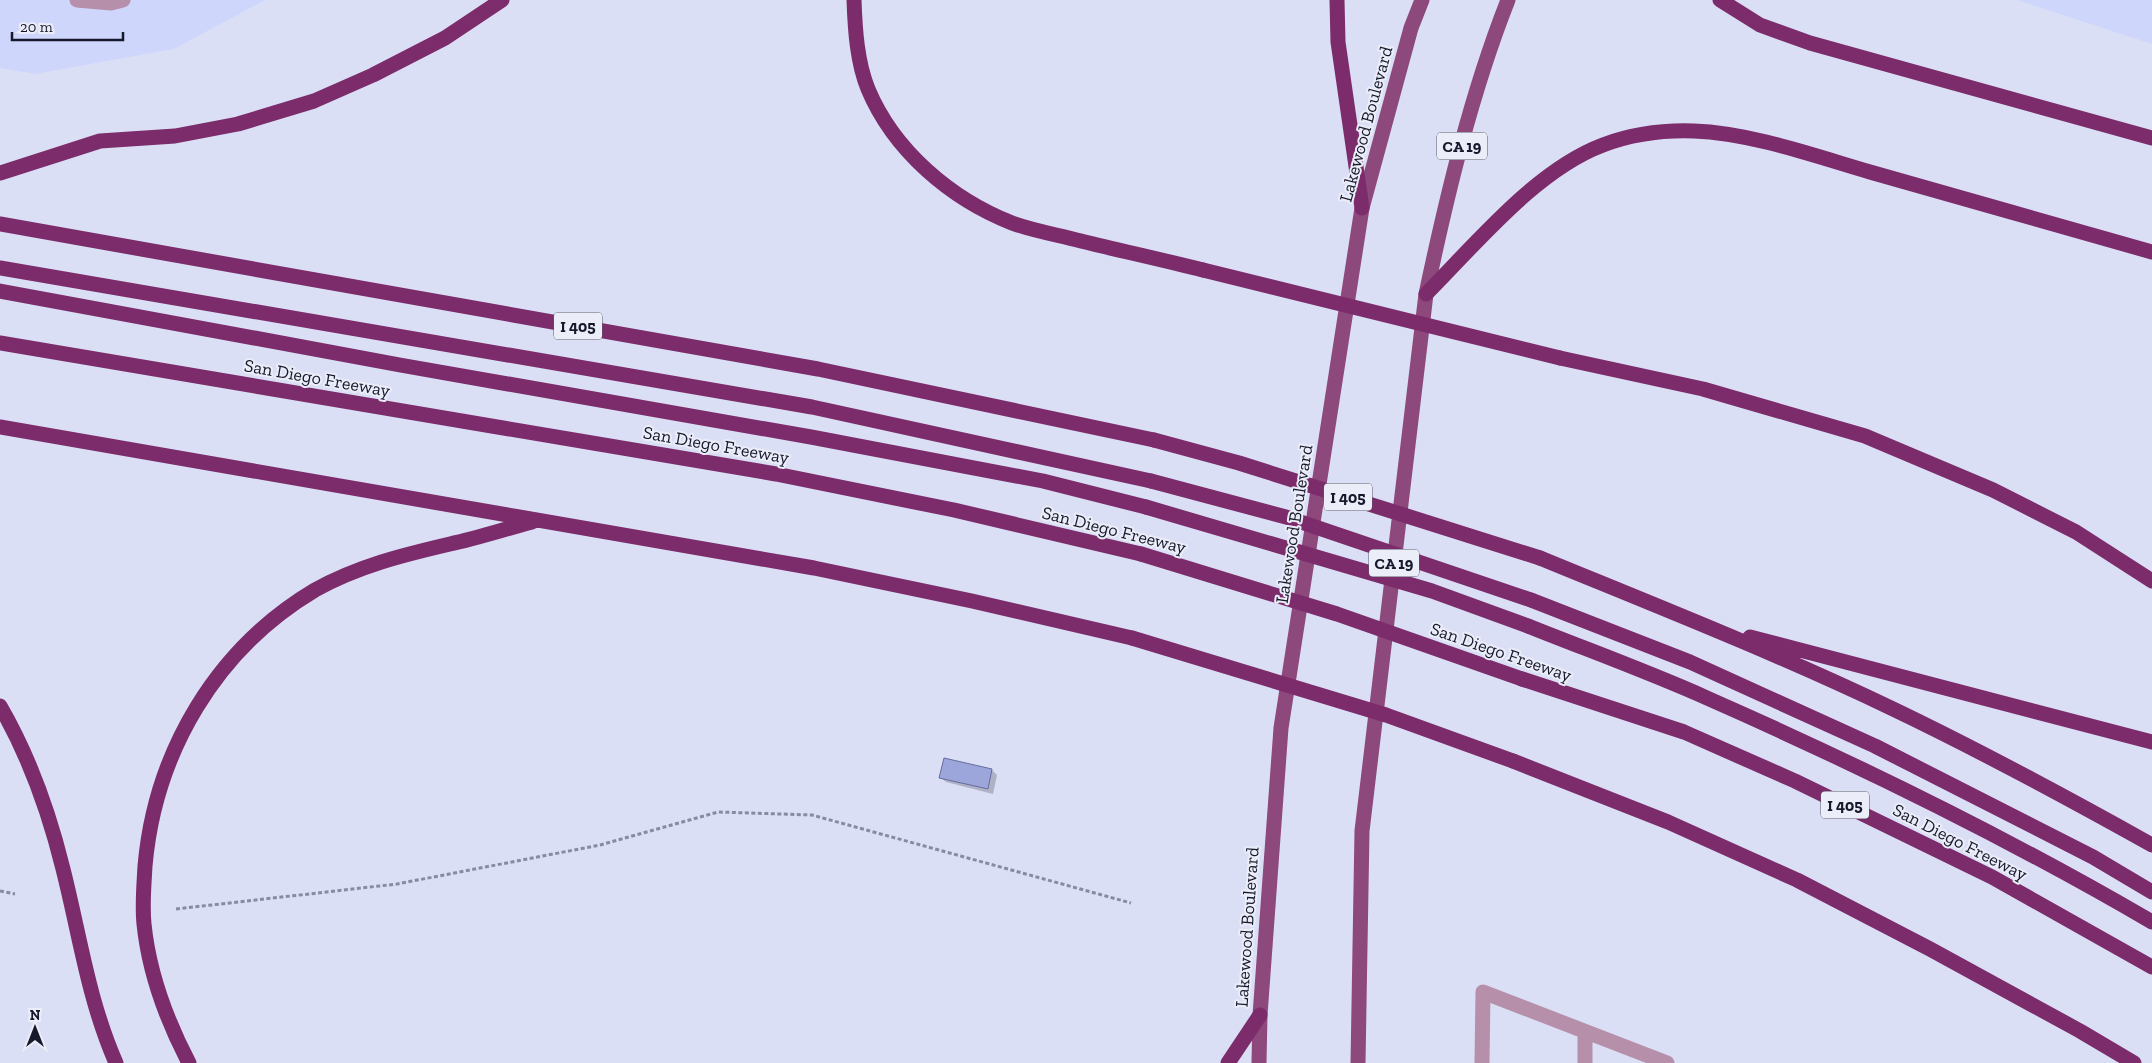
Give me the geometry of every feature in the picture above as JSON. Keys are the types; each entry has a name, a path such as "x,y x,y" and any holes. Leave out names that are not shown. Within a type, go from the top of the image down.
{"highway":[{"path":"0,173 100,141 175,136 238,124 314,101 373,75 445,38 502,0"},
{"path":"854,0 855,36 868,89 888,124 912,157 940,181 973,204 1012,223 1560,358 1703,389 1865,436 1993,490 2076,532 2152,581"},
{"path":"1336,0 1338,42 1362,208"},
{"path":"1720,0 1760,25 1810,43 2152,138"},
{"path":"1426,294 1528,192 1562,166 1602,145 1644,133 1694,131 1736,136 2152,252"},
{"name":"I 405","path":"0,224 818,369 1154,440 1239,463 1540,558 1706,626 1890,707 2053,790 2152,844"},
{"path":"0,268 812,407 1151,481 1286,517 1531,600 1690,662 1875,746 2093,857 2152,892"},
{"path":"0,291 390,363 821,439 1042,481 1146,507 1432,591 1528,626 1705,697 1894,783 2090,886 2152,922"},
{"name":"San Diego Freeway","path":"0,343 776,474 954,510 1141,554 1337,614 1522,680 1684,732 1796,781 1992,877 2152,967"},
{"path":"0,427 814,568 972,601 1132,638 1386,716 1513,761 1668,822 1796,880 1972,972 2134,1063"},
{"path":"188,1063 172,1029 158,991 144,923 143,892 151,821 161,784 175,746 209,687 230,661 256,635 314,591 345,575 410,552 451,544 536,521"},
{"path":"1706,626 2152,742"},
{"path":"0,706 34,777 51,825 101,1029 116,1063"},
{"path":"1228,1063 1260,1015"}],"main road":[{"name":"Lakewood Boulevard","path":"1259,1063 1260,1015 1281,728 1362,208 1411,28 1422,0"},
{"name":"CA 19","path":"1358,1063 1362,831 1426,294 1442,219 1487,52 1508,0"}],"lane":[{"path":"77,0 111,3 123,0"},
{"path":"1482,1063 1483,992 1668,1063"},
{"path":"1585,1032 1585,1063"}],"path":[{"path":"176,909 397,884 600,845 718,812 812,815 1131,904"},
{"path":"0,891 15,894"}],"shaded area":[{"path":"0,0 265,0 174,49 35,74 0,68"},
{"path":"2017,0 2152,0 2152,44"}],"building":[{"path":"944,758 992,769 988,789 939,778"}]}
